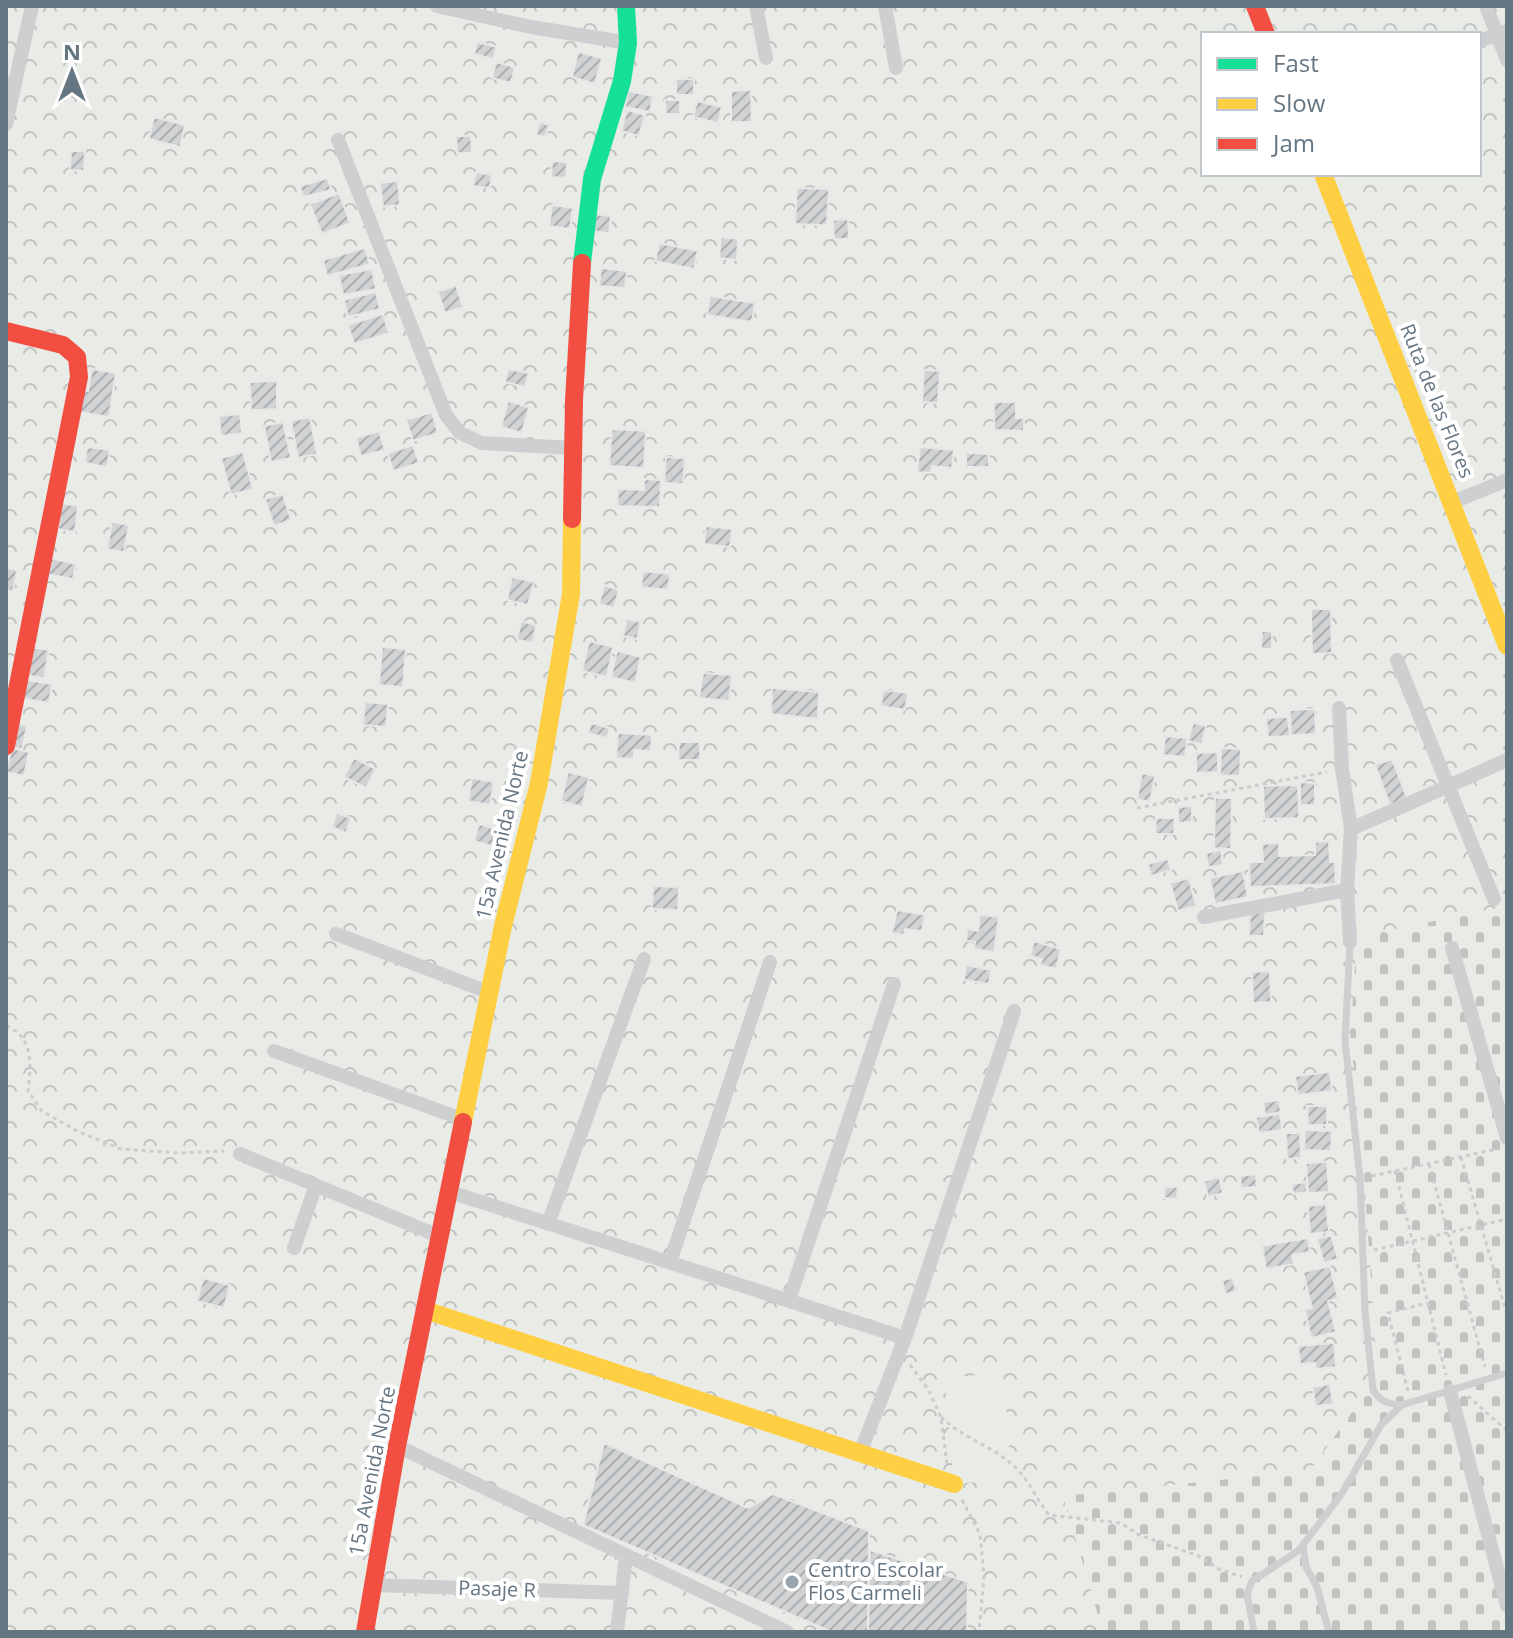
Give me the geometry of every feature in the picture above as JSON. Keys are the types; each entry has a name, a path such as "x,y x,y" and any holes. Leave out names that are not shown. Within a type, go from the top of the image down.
{"street":[{"path":"6,124 32,6"},
{"path":"437,6 531,27 628,43"},
{"name":"15a Avenida Norte","path":"365,1632 397,1446 503,926 539,783 571,594 573,448 583,237 592,179 622,81 628,43 626,6"},
{"path":"756,6 766,58"},
{"path":"885,6 896,68"},
{"path":"1255,6 1265,32"},
{"path":"1486,6 1502,32 1507,60"},
{"path":"1481,40 1502,32"},
{"path":"338,140 446,415 460,433 482,443 573,448"},
{"name":"Ruta de las Flores","path":"1324,176 1507,646"},
{"path":"6,331 63,345 77,357 79,377 6,746"},
{"path":"1453,502 1507,480"},
{"path":"1397,660 1494,899"},
{"path":"1339,708 1342,769 1351,829 1347,890 1350,942"},
{"path":"1351,829 1507,760"},
{"path":"1204,917 1347,890"},
{"path":"336,934 491,993"},
{"path":"1452,948 1507,1138"},
{"path":"548,1224 644,959"},
{"path":"670,1262 770,962"},
{"path":"789,1300 894,984"},
{"path":"860,1453 905,1338 1014,1011"},
{"path":"274,1051 465,1120"},
{"path":"240,1154 441,1237"},
{"path":"294,1248 316,1185"},
{"path":"450,1192 905,1338"},
{"path":"425,1310 954,1484"},
{"path":"1455,1389 1506,1598"},
{"path":"397,1446 787,1632"},
{"path":"617,1632 626,1556"},
{"name":"Pasaje R","path":"373,1585 622,1593"}],"lane":[{"path":"1350,942 1345,1041 1360,1178 1368,1364 1373,1390 1379,1399 1402,1405 1507,1373"},
{"path":"1254,1632 1247,1594 1252,1581 1298,1551 1341,1495 1381,1425 1402,1405"},
{"path":"1303,1545 1306,1567 1317,1587 1329,1632"}],"path":[{"path":"1137,808 1342,769"},
{"path":"6,1026 13,1028 29,1049 31,1069 28,1091 42,1111 77,1131 121,1149 240,1154"},
{"path":"1360,1178 1507,1147"},
{"path":"1461,1157 1507,1315"},
{"path":"1429,1164 1489,1378"},
{"path":"1395,1171 1455,1389 1507,1431"},
{"path":"1362,1252 1507,1219"},
{"path":"1411,1402 1388,1313 1429,1302"},
{"path":"941,1417 951,1427 985,1445 1014,1466 1049,1515 1121,1523 1139,1535 1199,1556 1219,1569 1252,1581"}],"green space":[{"path":"6,6 1507,6 1507,1632 6,1632"},
{"path":"1507,906 1507,1632 1103,1632 1063,1496 1308,1473 1377,1373 1360,1112 1350,1040 1357,937"},
{"path":"1003,1373 1012,1479 954,1484 945,1378"}],"building":[{"path":"477,42 497,47 493,59 474,54"},
{"path":"578,52 602,58 595,84 572,77"},
{"path":"496,62 515,67 511,83 492,78"},
{"path":"676,79 694,79 694,95 676,95"},
{"path":"751,90 752,122 731,122 731,91"},
{"path":"628,91 653,96 650,112 625,107"},
{"path":"665,100 680,100 680,114 666,114"},
{"path":"697,101 722,107 718,123 693,117"},
{"path":"627,110 645,115 639,136 621,131"},
{"path":"154,117 185,125 180,147 149,139"},
{"path":"540,122 549,125 545,137 536,135"},
{"path":"456,136 471,136 472,153 457,153"},
{"path":"71,151 85,151 84,171 70,170"},
{"path":"552,161 567,162 566,178 551,177"},
{"path":"476,172 492,175 490,188 473,186"},
{"path":"328,178 331,190 303,197 300,186"},
{"path":"398,181 400,205 383,207 380,183"},
{"path":"797,188 829,189 827,225 795,224"},
{"path":"339,193 350,223 322,234 310,204"},
{"path":"552,205 573,208 570,229 549,226"},
{"path":"595,214 611,216 609,233 592,231"},
{"path":"848,219 849,239 834,239 833,220"},
{"path":"721,237 738,239 737,260 719,258"},
{"path":"659,243 698,251 694,269 655,261"},
{"path":"365,248 370,264 327,276 323,260"},
{"path":"601,268 627,271 625,288 599,286"},
{"path":"372,269 376,289 343,295 339,275"},
{"path":"456,285 463,307 445,313 438,292"},
{"path":"376,292 380,309 348,317 344,300"},
{"path":"710,296 755,303 752,322 707,315"},
{"path":"383,314 389,333 354,344 348,325"},
{"path":"92,369 116,373 109,417 79,412 82,390 88,391"},
{"path":"508,369 529,373 525,387 505,382"},
{"path":"924,370 940,371 938,403 922,402"},
{"path":"277,381 277,409 251,410 250,382"},
{"path":"508,401 529,407 522,433 501,427"},
{"path":"994,402 1016,402 1016,418 1024,418 1024,431 994,430"},
{"path":"432,412 438,433 413,441 406,420"},
{"path":"240,414 242,433 221,436 219,416"},
{"path":"310,417 317,454 298,458 291,421"},
{"path":"283,422 291,458 271,462 264,426"},
{"path":"612,429 646,431 644,468 609,466"},
{"path":"379,431 385,450 361,456 356,438"},
{"path":"413,445 419,463 393,471 388,453"},
{"path":"87,447 110,450 107,467 85,463"},
{"path":"920,447 954,450 952,468 932,466 931,473 917,472"},
{"path":"243,452 253,489 231,495 221,458"},
{"path":"966,453 989,454 989,467 966,467"},
{"path":"666,457 685,458 683,484 664,483"},
{"path":"644,479 661,480 660,507 617,506 618,489 644,490"},
{"path":"283,494 291,520 274,526 265,499"},
{"path":"61,503 78,506 75,532 58,529"},
{"path":"112,522 129,525 124,552 107,549"},
{"path":"706,526 732,529 730,547 704,544"},
{"path":"50,558 76,564 73,579 47,574"},
{"path":"6,568 17,570 13,591 6,590"},
{"path":"643,571 670,574 668,590 641,587"},
{"path":"512,577 534,582 528,605 507,600"},
{"path":"604,585 619,590 614,608 599,604"},
{"path":"1311,609 1331,609 1332,653 1312,654"},
{"path":"627,619 641,622 637,639 623,636"},
{"path":"521,621 536,625 533,643 517,640"},
{"path":"1262,631 1272,631 1272,649 1261,649"},
{"path":"589,641 613,647 607,677 582,671"},
{"path":"29,647 49,650 44,678 24,675"},
{"path":"382,647 406,649 403,687 379,685"},
{"path":"617,651 641,657 635,683 611,677"},
{"path":"703,673 732,675 729,701 699,698"},
{"path":"22,679 52,684 49,703 19,698"},
{"path":"772,688 819,692 818,719 771,714"},
{"path":"883,690 908,693 905,710 881,706"},
{"path":"365,702 388,704 386,727 363,725"},
{"path":"1315,709 1316,734 1291,735 1290,710"},
{"path":"1288,717 1290,736 1268,737 1266,718"},
{"path":"12,723 27,726 22,749 8,747"},
{"path":"591,723 610,728 607,738 588,733"},
{"path":"1193,723 1206,726 1202,744 1188,741"},
{"path":"618,733 652,735 651,751 634,750 634,759 616,758"},
{"path":"1165,736 1187,738 1185,757 1163,755"},
{"path":"679,742 700,742 700,760 678,760"},
{"path":"12,748 29,752 24,776 6,772"},
{"path":"1221,748 1241,749 1240,776 1220,775"},
{"path":"1218,752 1218,772 1196,773 1196,753"},
{"path":"354,758 376,769 366,788 344,777"},
{"path":"1392,759 1407,798 1390,805 1375,765"},
{"path":"568,772 589,777 582,807 561,801"},
{"path":"1142,773 1155,776 1150,802 1137,799"},
{"path":"472,778 494,782 490,805 468,801"},
{"path":"1300,782 1315,783 1315,805 1300,805"},
{"path":"1298,785 1299,818 1264,819 1263,786"},
{"path":"1215,798 1232,798 1231,849 1214,848"},
{"path":"1192,806 1192,822 1178,823 1178,807"},
{"path":"337,813 351,818 346,833 332,827"},
{"path":"1156,818 1175,818 1174,834 1155,834"},
{"path":"479,824 511,833 506,850 474,841"},
{"path":"1329,841 1330,862 1335,862 1336,884 1250,887 1249,862 1263,862 1262,844 1279,843 1279,856 1315,855 1315,842"},
{"path":"1221,850 1223,865 1208,867 1206,853"},
{"path":"1168,859 1171,870 1151,876 1148,864"},
{"path":"1243,871 1248,897 1215,904 1210,878"},
{"path":"1189,878 1196,906 1178,911 1170,883"},
{"path":"653,886 679,887 678,910 652,909"},
{"path":"897,910 925,915 922,931 905,929 904,935 892,933"},
{"path":"1250,911 1265,911 1264,936 1249,936"},
{"path":"980,915 999,917 994,952 974,949 975,942 966,941 967,929 978,931"},
{"path":"1034,941 1061,949 1056,969 1040,965 1042,959 1030,956"},
{"path":"966,965 991,970 989,984 964,980"},
{"path":"1270,971 1271,1002 1253,1003 1252,972"},
{"path":"1330,1072 1332,1091 1298,1095 1295,1076"},
{"path":"1279,1100 1281,1112 1265,1115 1263,1102"},
{"path":"1307,1106 1327,1106 1327,1125 1308,1125"},
{"path":"1280,1114 1282,1130 1259,1133 1256,1117"},
{"path":"1305,1130 1332,1131 1331,1151 1304,1150"},
{"path":"1286,1133 1300,1133 1301,1158 1287,1159"},
{"path":"1327,1162 1329,1192 1308,1193 1306,1163"},
{"path":"1256,1174 1257,1187 1241,1188 1240,1176"},
{"path":"1219,1177 1223,1193 1208,1197 1204,1181"},
{"path":"1306,1182 1307,1192 1293,1194 1292,1184"},
{"path":"1165,1187 1178,1187 1177,1199 1164,1198"},
{"path":"1326,1204 1329,1232 1310,1234 1308,1206"},
{"path":"1331,1235 1338,1259 1324,1263 1317,1239"},
{"path":"1308,1238 1310,1252 1292,1255 1294,1264 1266,1269 1262,1246"},
{"path":"1330,1266 1338,1298 1328,1301 1336,1332 1311,1338 1305,1310 1312,1308 1303,1272"},
{"path":"203,1278 230,1285 224,1308 197,1301"},
{"path":"1233,1278 1236,1292 1225,1294 1222,1280"},
{"path":"1334,1343 1336,1367 1315,1369 1315,1363 1300,1364 1298,1346"},
{"path":"1330,1384 1333,1404 1315,1406 1313,1387"},
{"name":"Centro Escolar Flos Carmeli","path":"604,1443 748,1508 773,1494 869,1531 868,1632 832,1632 583,1525"},
{"path":"870,1550 968,1582 967,1632 868,1632"}],"traffic: fast":[{"path":"582,263 592,179 622,81 628,43 626,6"}],"traffic: slow":[{"path":"1324,176 1507,646"},
{"path":"463,1122 503,926 539,783 571,594 572,519"},
{"path":"425,1310 954,1484"}],"traffic: jam":[{"path":"1255,6 1265,32"},
{"path":"572,519 574,400 582,263"},
{"path":"6,331 63,345 77,357 79,377 6,746"},
{"path":"365,1632 397,1446 463,1122"}],"place":[{"name":"Centro Escolar Flos Carmeli","path":"792,1582"}]}
